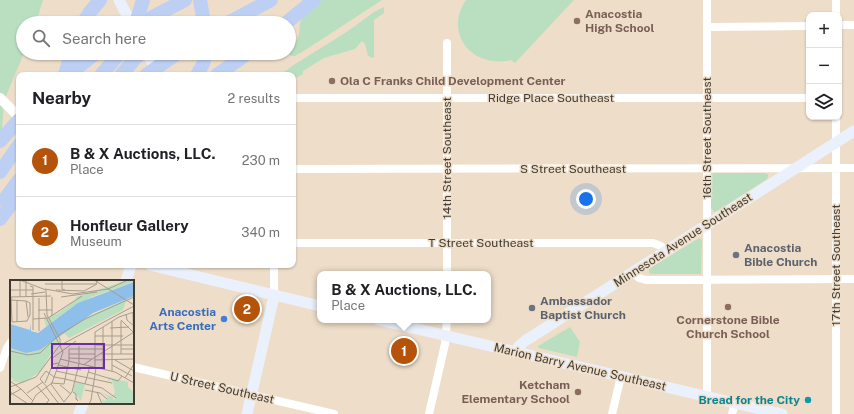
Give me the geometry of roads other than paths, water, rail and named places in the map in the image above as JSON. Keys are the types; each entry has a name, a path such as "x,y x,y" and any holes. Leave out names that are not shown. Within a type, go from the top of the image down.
{"highway":[{"path":"87,16 100,0"},
{"path":"138,16 143,0"},
{"path":"158,16 163,0"},
{"path":"155,16 184,0"},
{"path":"200,0 203,16"},
{"path":"241,16 271,0"},
{"path":"295,16 314,0"},
{"path":"67,72 69,60"},
{"path":"70,72 86,60"},
{"path":"104,72 114,60"},
{"path":"124,72 134,60"},
{"path":"150,72 168,60"},
{"path":"199,72 204,60"},
{"path":"221,72 238,60"},
{"path":"3,138 16,123"},
{"path":"0,172 16,149"},
{"path":"0,180 16,161"},
{"path":"0,205 16,184"},
{"path":"0,219 16,198"},
{"path":"0,230 16,211"}],"main road":[{"path":"122,5 128,16"},
{"path":"151,60 157,72"},
{"name":"Minnesota Avenue Southeast","path":"516,352 519,346 525,341 854,131"},
{"path":"126,280 130,268"},
{"path":"162,268 317,305"},
{"path":"247,414 274,296"},
{"name":"Marion Barry Avenue Southeast","path":"392,323 707,397 733,409 782,414"},
{"path":"79,414 83,404"}],"street":[{"name":"16th Street Southeast","path":"707,0 707,397"},
{"path":"836,0 836,12"},
{"path":"842,25 854,25"},
{"path":"707,27 806,26"},
{"name":"14th Street Southeast","path":"447,43 447,271"},
{"path":"0,98 16,113"},
{"name":"Ridge Place Southeast","path":"296,98 806,98"},
{"name":"17th Street Southeast","path":"836,120 836,414"},
{"name":"S Street Southeast","path":"296,169 854,168"},
{"name":"T Street Southeast","path":"296,244 653,243 661,246 666,251"},
{"path":"274,268 274,296"},
{"path":"633,273 638,278 646,280 854,280"},
{"path":"430,414 446,335 447,323"},
{"path":"0,368 10,344"},
{"name":"U Street Southeast","path":"134,367 334,414"},
{"path":"612,414 621,376"}],"place":[{"name":"Anacostia High School","path":"577,21"},
{"name":"Ola C Franks Child Development Center","path":"332,81"},
{"name":"Anacostia Bible Church","path":"736,255"},
{"name":"Cornerstone Bible Church School","path":"728,307"},
{"name":"Ambassador Baptist Church","path":"532,308"},
{"name":"Honfleur Gallery","path":"247,309"},
{"name":"Anacostia Arts Center","path":"224,319"},
{"name":"B & X Auctions, LLC.","path":"404,351"},
{"name":"Ketcham Elementary School","path":"578,392"},
{"name":"Bread for the City","path":"808,400"}]}
